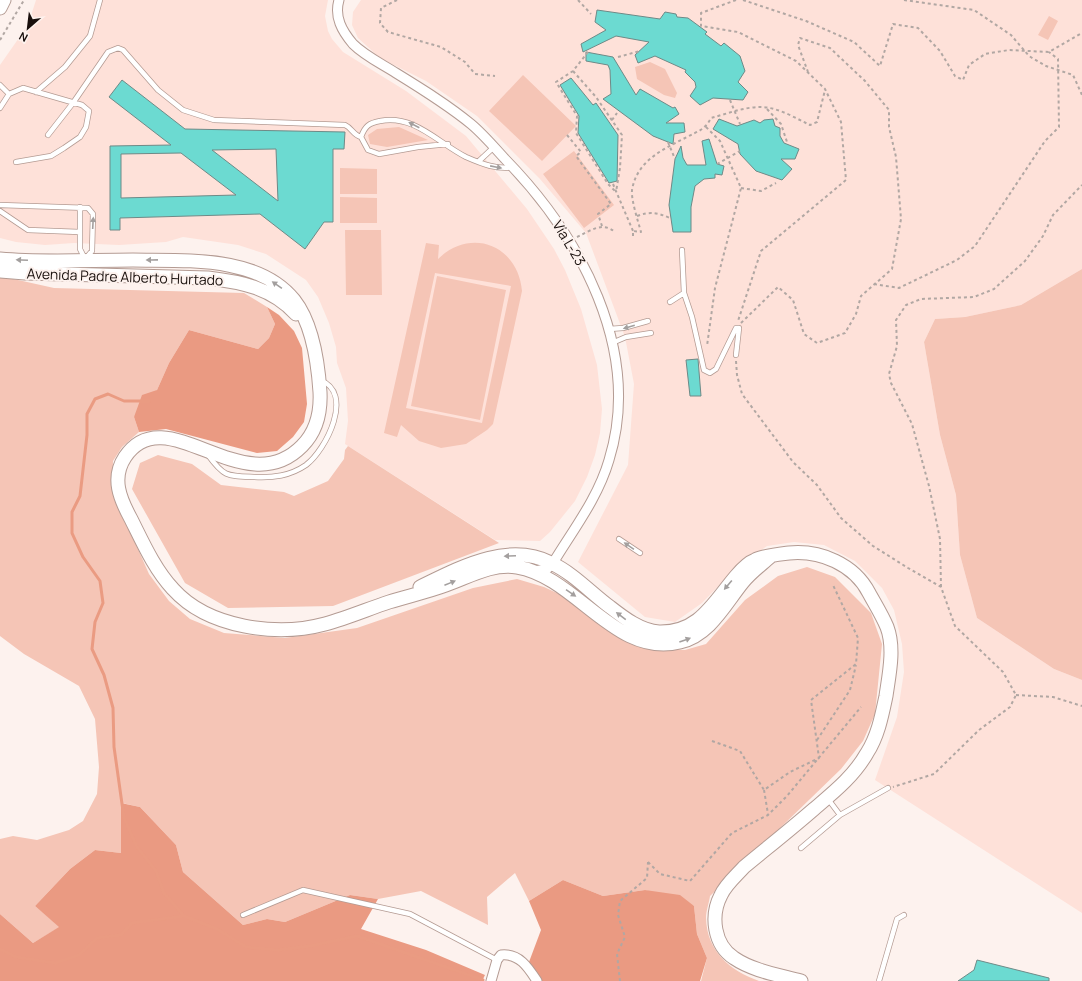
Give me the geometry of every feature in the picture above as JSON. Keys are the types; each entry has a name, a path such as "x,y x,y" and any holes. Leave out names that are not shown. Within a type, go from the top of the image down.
{"main road":[{"path":"0,8 4,0"},
{"name":"Avenida Padre Alberto Hurtado","path":"0,259 32,261 185,260 233,266 271,280 286,291 299,308 307,327 319,380 321,403 318,421 309,437 289,456 272,463 254,465 236,461 183,441 160,438 145,441 134,447 126,455 118,477 118,491 129,516 162,576 182,598 199,610 231,622 278,630 323,625 386,603 447,585 490,569 517,567 532,571 554,582 577,597 621,632 648,643 668,644 684,641 711,624 743,582 770,557"},
{"name":"Avenida Padre Alberto Hurtado","path":"0,271 208,278 250,284 269,292 286,304 307,327"},
{"name":"Avenida Padre Alberto Hurtado","path":"386,603 476,560 491,557 523,555 553,563 627,620 652,631 670,632 688,627 700,619 742,569 756,559 781,554 802,553 834,559 851,571 866,586 888,628 890,643 889,680 876,737 853,774 739,873 724,890 716,910 715,925 718,936 724,947 734,958 752,966 801,981"}],"street":[{"name":"Vía L-23","path":"339,0 336,10 339,21 344,32 354,44 371,58 446,104 473,125 514,167 538,195 570,241 588,274 609,329 618,371 619,394 614,444 596,492 553,563"},
{"path":"532,571 548,569 553,563"},
{"path":"553,563 551,573 554,582"},
{"path":"491,981 497,960 501,955 510,954 524,962 537,981"}],"lane":[{"path":"36,92 65,67 90,36 100,0"},
{"path":"48,135 73,103 108,52 118,48 123,50 158,90 183,110 214,120 345,125 350,127 355,135 361,137 368,150 379,154 418,147 448,144"},
{"path":"0,85 9,94"},
{"path":"0,108 9,94 23,88 82,105 89,111 86,127 80,137 51,156 16,162"},
{"path":"361,137 364,128 371,123 392,118 410,123 448,144 466,157 479,161 493,168 514,167"},
{"path":"479,161 494,147"},
{"path":"0,205 88,208 93,214 92,252 85,260"},
{"path":"80,207 80,249 85,260 85,275"},
{"path":"0,211 28,230 80,232"},
{"path":"682,250 684,293 692,317 704,370 710,373 716,369 736,328 739,328 736,355"},
{"path":"670,302 684,293"},
{"path":"609,329 623,328 648,321"},
{"path":"612,343 626,337 650,333"},
{"path":"618,539 640,553"},
{"path":"801,848 840,815 888,788"},
{"path":"827,797 840,815"},
{"path":"243,916 303,890 410,914 497,960"},
{"path":"879,981 897,919 904,915"}],"path":[{"path":"0,40 24,0"},
{"path":"397,0 380,8 380,23 388,32 441,47 465,62 475,74 495,76"},
{"path":"578,0 591,14"},
{"path":"736,0 701,13 701,26 738,32 796,61 825,89 841,122 846,180 761,251 736,328"},
{"path":"742,0 806,21 854,42 880,66 893,24 918,28 940,51 955,76 963,80 969,65 985,54 1009,50 1049,52 1082,33"},
{"path":"904,0 974,10 1011,35 1029,56 1046,66 1073,75 1082,95"},
{"path":"736,328 778,288 793,300 804,334 817,343 845,333 856,314 861,296 892,269 901,219 896,157 889,126 889,110 865,81 830,48 800,38 798,45 808,72"},
{"path":"618,56 640,51"},
{"path":"588,52 573,71 556,82 577,116 576,133 608,184 616,192"},
{"path":"874,284 899,288 957,260 975,246 1045,141 1059,127 1058,59 1049,52"},
{"path":"573,71 596,97 622,135 620,168 616,192"},
{"path":"633,231 641,232 632,191 636,177 646,160 667,147 706,127 711,118 760,107 786,113 810,125 817,122 825,89"},
{"path":"730,100 740,124"},
{"path":"766,108 781,124 787,142"},
{"path":"612,120 617,113"},
{"path":"706,127 720,141 741,188 715,288 707,346"},
{"path":"567,135 581,152 576,156 612,204 598,214 602,226"},
{"path":"668,142 675,159"},
{"path":"717,164 740,151"},
{"path":"741,188 761,191 776,182"},
{"path":"613,184 633,231 633,236"},
{"path":"1016,695 1003,672 955,626 941,587 940,539 929,486 912,424 891,382 889,374 897,346 896,320 906,305 921,299 974,297 994,289 1025,261 1043,236 1053,215 1082,185"},
{"path":"637,216 647,212 656,213 670,218"},
{"path":"570,241 602,226 610,228 615,232"},
{"path":"736,355 736,375 742,394 793,462 817,485 841,518 873,546 941,587"},
{"path":"817,741 850,690 856,664 858,638 833,585"},
{"path":"819,758 811,700 856,664"},
{"path":"1016,695 1053,697 1082,706"},
{"path":"888,788 934,774 979,730 1010,707 1016,695"},
{"path":"620,981 617,954 625,937 618,915 620,901 647,878 648,862 660,874 690,881 732,833 768,815 787,796 861,707"},
{"path":"712,741 740,751 764,790 768,815"},
{"path":"764,790 790,772 819,758"}],"shaded area":[{"path":"36,0 328,0 325,16 328,31 332,39 343,52 406,91 466,136 527,209 554,249 565,270 581,309 597,365 602,409 600,433 595,455 587,477 575,501 550,532 540,541 495,540 345,444 348,421 346,388 337,363 336,347 329,323 318,297 306,280 266,254 238,245 183,237 166,242 119,245 74,243 45,245 16,242 0,238 0,65 28,25"},
{"path":"361,0 1082,0 1082,269 1021,305 965,317 935,319 924,342 940,435 956,495 960,555 977,618 1054,669 1082,680 1082,913 875,780 897,717 904,672 902,644 894,610 882,588 855,561 824,545 794,542 767,546 736,568 702,603 675,622 645,617 578,562 628,465 634,384 625,337 586,233 540,179 477,116 426,81 380,58 358,38 352,25 353,12"},
{"path":"1049,16 1058,21 1048,40 1038,35"},
{"path":"650,62 665,69 677,93 675,98 664,95 637,79 635,67"},
{"path":"523,75 576,126 542,161 489,111"},
{"path":"399,127 428,140 387,147 370,144 368,135 377,129"},
{"path":"574,151 614,205 584,228 543,174"},
{"path":"340,168 377,169 377,194 340,194"},
{"path":"340,197 377,198 377,223 340,223"},
{"path":"345,230 381,230 382,295 346,295"},
{"path":"426,243 439,245 438,259 451,249 464,244 478,243 491,246 502,252 512,262 519,275 522,291 493,424 487,430 466,444 441,448 419,441 401,425 397,437 384,433","holes":["435,273 511,286 482,423 406,408"]},
{"path":"1082,269 1082,680 1054,669 977,618 960,555 956,495 940,435 924,342 935,319 965,317 1021,305"},
{"path":"0,276 54,288 244,293 267,307 275,324 269,338 258,349 189,330 169,363 157,390 134,417 139,432 122,447 113,461 112,490 149,574 169,601 190,619 224,633 285,638 357,628 473,588 517,579 544,587 574,601 622,639 652,649 685,650 706,644 745,600 778,576 807,567 835,577 871,613 882,644 875,714 863,741 841,769 710,896 706,913 707,930 715,950 729,965 759,981 701,981 707,958 697,934 694,906 645,890 603,896 563,880 529,901 515,873 487,897 488,925 421,891 378,899 350,895 285,922 267,919 243,925 183,872 176,845 140,807 122,803 121,853 95,850 70,869 35,906 60,927 33,943 0,914 0,839 13,836 37,840 69,830 83,821 97,794 99,767 95,719 79,686 24,654 0,636"},
{"path":"437,276 506,290 480,420 411,406"},
{"path":"267,307 279,315 294,331 302,348 307,404 304,422 293,437 277,451 257,453 166,429 139,432 134,417 142,395 157,390 169,363 189,330 258,349 269,338 275,324"},
{"path":"348,446 499,543 333,606 228,608 185,583 132,489 140,463 158,455 192,464 221,485 284,492 294,496 328,481 344,459 345,450"},
{"path":"121,803 140,807 176,845 183,872 243,925 267,919 285,922 350,895 378,899 361,929 426,950 485,975 482,981 0,981 0,914 33,943 59,927 35,906 70,869 95,850 121,853"},
{"path":"563,880 603,896 645,890 680,895 694,906 697,934 707,958 700,981 542,981 529,962 541,930 529,901"}],"building":[{"path":"597,10 660,19 665,12 676,14 677,17 688,18 707,32 705,34 721,46 724,43 740,56 745,71 738,82 748,92 743,100 713,98 700,105 690,96 696,87 695,82 685,72 686,70 655,56 638,63 635,55 649,42 616,36 583,52 581,44 606,30 595,22"},
{"path":"586,52 613,57 636,95 640,89 673,108 675,107 679,114 666,123 684,123 685,132 674,134 673,144 653,136 603,99 611,94 610,70 608,65 586,61"},
{"path":"571,78 593,105 596,103 618,135 617,181 609,183 578,133 579,116 560,85"},
{"path":"122,80 185,129 345,132 344,149 333,149 333,222 324,222 305,249 260,214 120,218 120,230 110,230 110,146 171,145 109,97","holes":["276,149 278,201 212,150","181,153 236,195 121,198 121,154"]},
{"path":"719,119 737,126 754,120 760,123 764,120 773,119 775,126 780,128 780,136 784,143 799,149 795,159 781,159 792,169 782,180 756,171 740,154 738,144 713,129"},
{"path":"709,139 717,164 724,166 722,175 715,174 715,178 704,179 695,186 691,207 691,232 673,232 669,205 675,159 681,146 683,158 687,165 706,165 702,141"},
{"path":"698,359 701,396 690,396 686,360"},
{"path":"977,960 1049,978 1049,981 958,981 974,970"}],"waterway":[{"path":"149,401 124,401 108,394 95,399 87,414 87,435 80,496 72,512 72,533 83,557 100,581 103,603 95,622 92,649 104,675 113,708 114,747 124,818 137,847 156,871 164,893 184,916"},
{"path":"0,949 16,957 55,963 79,955 97,938 121,935 132,923 184,916 217,929 246,947 278,950 310,946 357,936 483,980"}]}
